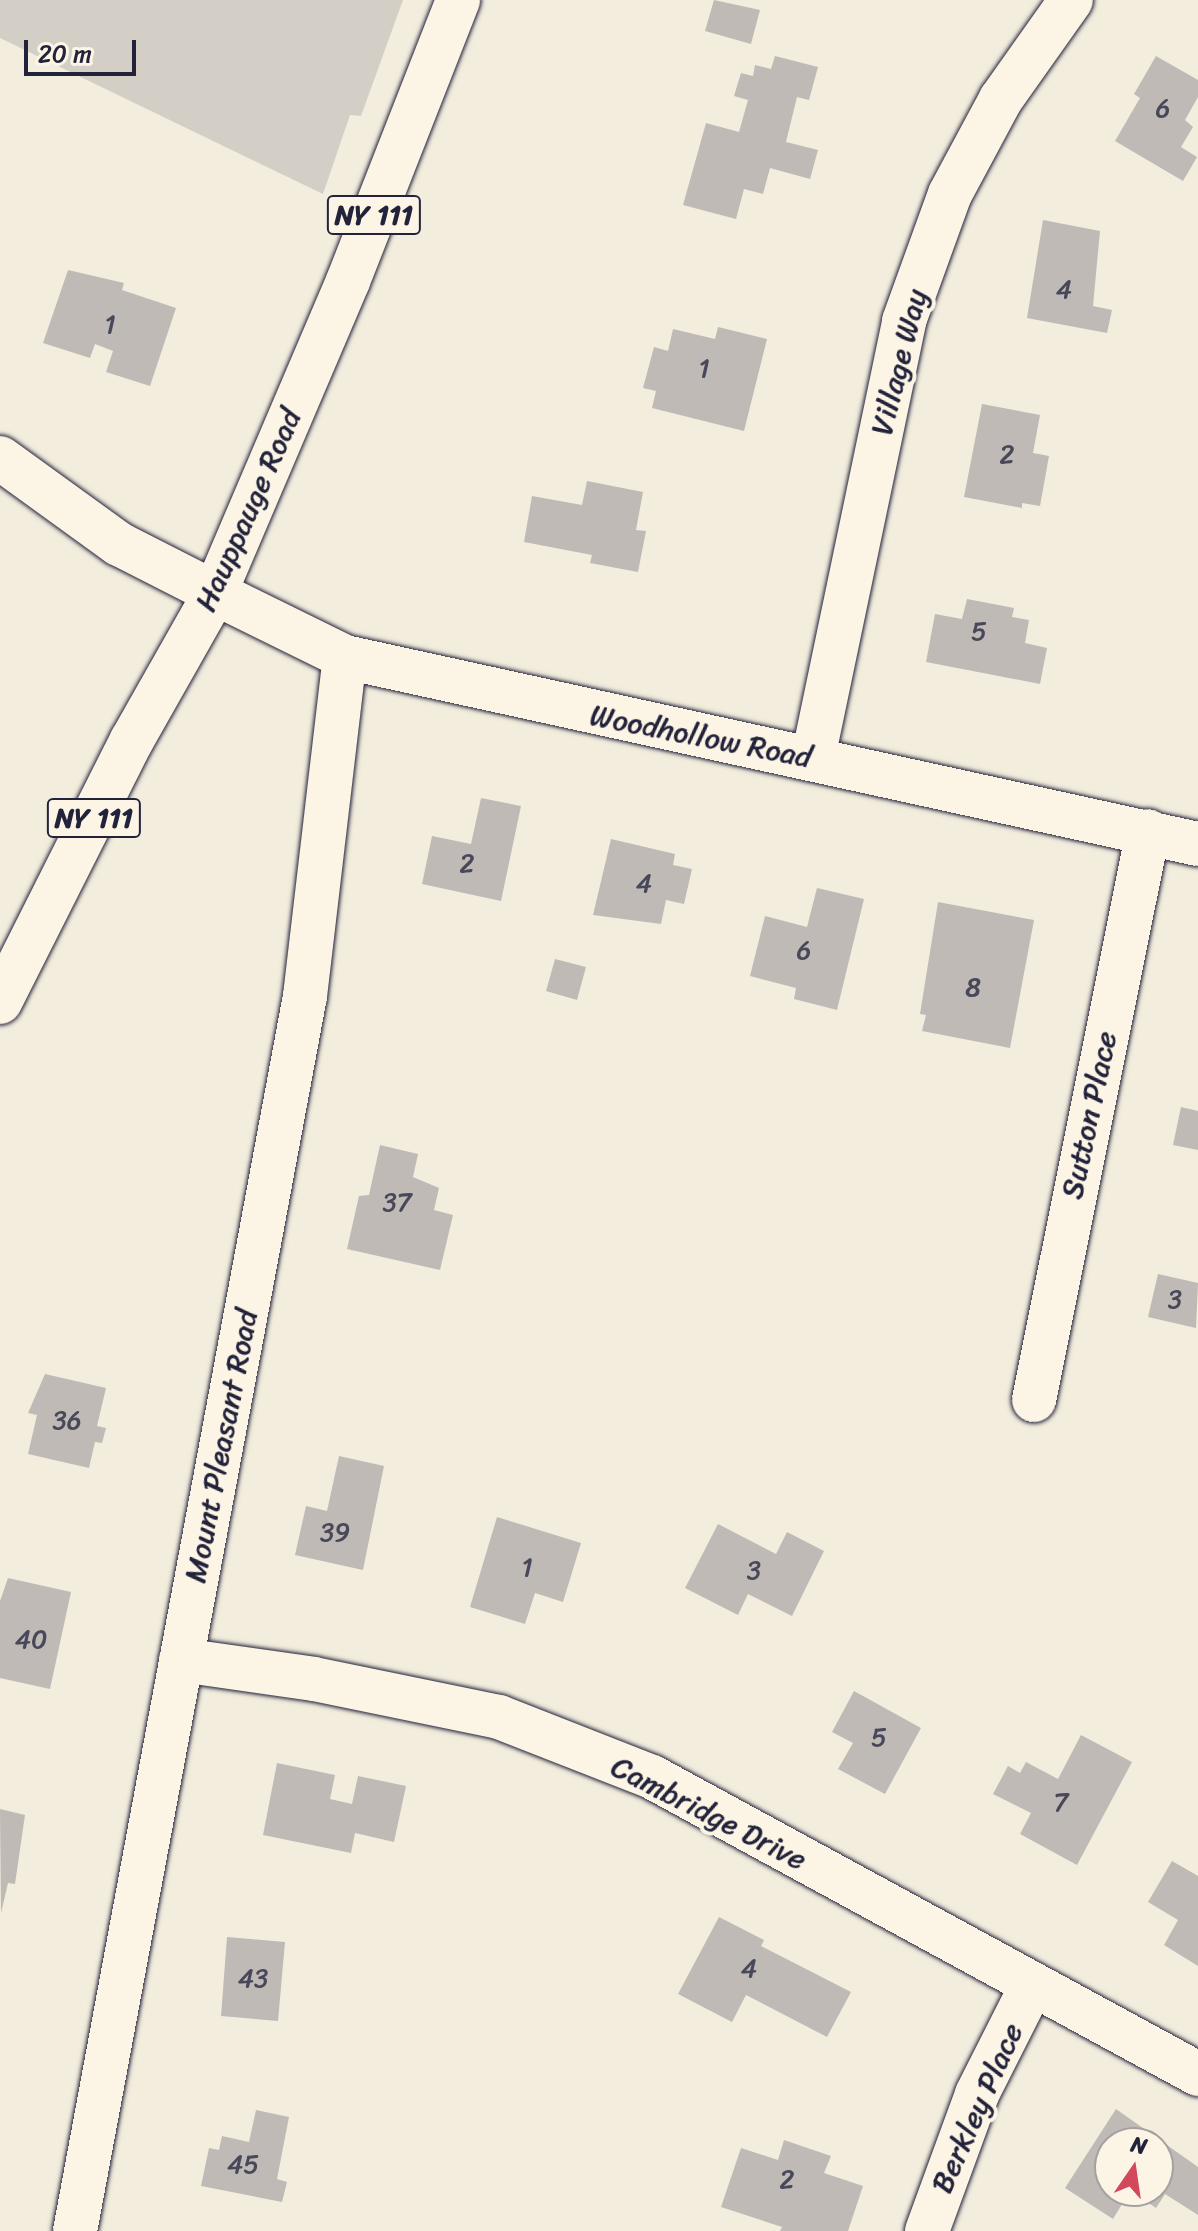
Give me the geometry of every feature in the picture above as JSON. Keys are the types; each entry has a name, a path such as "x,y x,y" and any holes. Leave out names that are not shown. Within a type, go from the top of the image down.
{"street":[{"name":"Hauppauge Road","path":"0,1002 132,740 215,593 348,281 458,0"},
{"name":"Village Way","path":"813,758 904,321 950,194 1001,99 1071,0"},
{"name":"Woodhollow Road","path":"0,458 119,544 345,657 646,727 813,758 1148,831 1171,841 1198,844"},
{"name":"Mount Pleasant Road","path":"75,2231 305,996 345,657"},
{"name":"Sutton Place","path":"1034,1400 1148,831"},
{"name":"Cambridge Drive","path":"181,1660 314,1679 499,1717 652,1777 1031,1987 1198,2074"},
{"name":"Berkley Place","path":"927,2231 977,2094 1031,1987"}],"shaded area":[{"path":"0,0 403,0 361,116 350,115 323,194 0,38"}],"building":[{"path":"714,0 760,10 751,44 705,31"},
{"path":"775,56 818,67 809,100 797,97 786,142 818,150 810,179 770,168 763,194 744,189 736,219 683,205 706,123 739,132 748,100 734,96 741,73 753,76 755,65 771,69"},
{"path":"1156,56 1198,80 1198,97 1185,120 1193,127 1181,147 1197,157 1183,181 1115,141 1140,98 1134,94"},
{"path":"1043,220 1100,231 1093,306 1112,310 1107,333 1027,318"},
{"path":"68,270 124,283 122,290 176,308 150,386 106,372 113,351 95,344 90,358 43,343"},
{"path":"718,327 767,339 744,431 652,408 656,391 643,388 654,347 668,351 673,329 715,339"},
{"path":"982,404 1040,415 1033,453 1049,456 1040,506 1022,503 1022,508 964,497"},
{"path":"587,481 643,492 636,530 646,531 638,572 590,563 592,555 524,542 532,496 582,505"},
{"path":"967,599 1014,608 1012,617 1029,620 1025,643 1047,648 1040,684 926,662 935,614 962,619"},
{"path":"481,798 521,806 501,901 422,884 432,836 471,844"},
{"path":"611,839 675,854 673,865 692,869 684,904 666,900 661,924 593,915"},
{"path":"817,888 864,899 837,1010 794,999 796,988 750,976 765,916 807,927"},
{"path":"938,902 1034,920 1010,1048 922,1031 926,1015 920,1014"},
{"path":"555,959 586,967 577,1000 546,991"},
{"path":"1181,1107 1198,1111 1198,1150 1173,1145"},
{"path":"380,1145 418,1154 413,1177 439,1188 434,1210 453,1215 440,1270 347,1249 359,1196 369,1195"},
{"path":"1158,1274 1198,1283 1196,1328 1148,1317"},
{"path":"45,1374 106,1388 97,1426 106,1428 102,1443 95,1442 89,1468 28,1454 37,1415 28,1413"},
{"path":"339,1456 384,1466 363,1570 295,1555 306,1506 327,1511"},
{"path":"497,1517 581,1543 563,1602 535,1593 525,1624 470,1607"},
{"path":"718,1524 776,1554 787,1532 824,1551 792,1616 748,1594 738,1615 685,1588"},
{"path":"8,1578 71,1592 50,1689 0,1678 0,1601"},
{"path":"854,1691 921,1728 885,1794 838,1769 853,1743 832,1732"},
{"path":"1081,1735 1132,1762 1077,1865 1020,1834 1031,1813 993,1794 1008,1766 1020,1773 1026,1762 1058,1779"},
{"path":"277,1763 335,1775 330,1799 352,1804 358,1776 406,1786 394,1842 355,1833 351,1853 263,1835"},
{"path":"0,1809 25,1815 15,1884 8,1883 1,1913"},
{"path":"1172,1861 1198,1876 1198,1966 1164,1945 1178,1920 1148,1902"},
{"path":"719,1917 764,1940 761,1946 851,1992 827,2037 746,1995 732,2022 678,1994"},
{"path":"227,1937 285,1942 278,2021 221,2016"},
{"path":"1116,2109 1141,2127 1104,2127"},
{"path":"256,2110 289,2117 277,2179 287,2182 282,2202 201,2186 209,2148 219,2150 222,2136 249,2142"},
{"path":"784,2140 831,2156 824,2173 863,2186 848,2231 780,2231 782,2227 721,2207 741,2148 778,2160"},
{"path":"1094,2143 1094,2207 1065,2188"},
{"path":"1174,2150 1198,2167 1198,2215 1174,2200"},
{"path":"1094,2207 1120,2207 1113,2219"}]}
